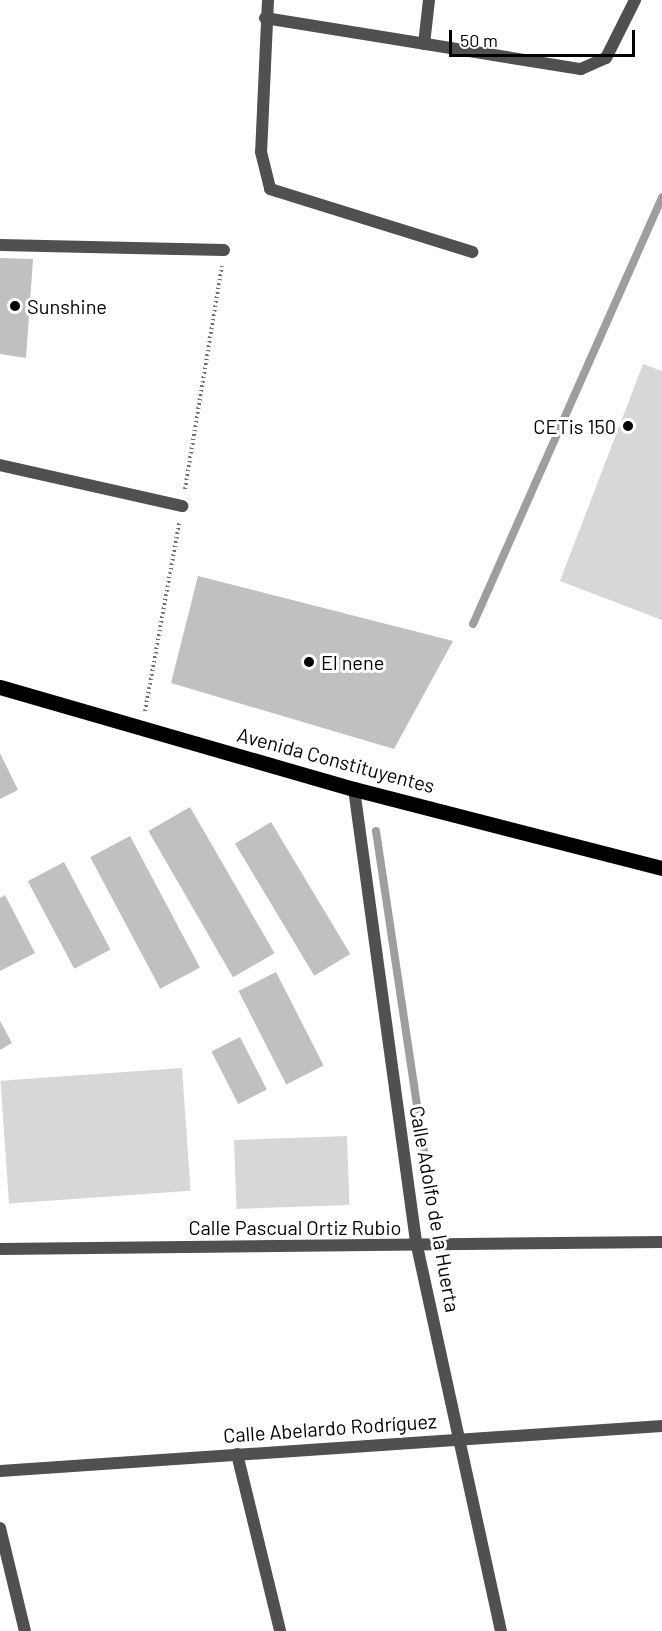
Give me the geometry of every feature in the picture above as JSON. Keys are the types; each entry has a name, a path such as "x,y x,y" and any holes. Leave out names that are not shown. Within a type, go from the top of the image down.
{"main road":[{"name":"Avenida Constituyentes","path":"0,687 354,789 662,868"}],"street":[{"path":"268,0 265,18 261,152 270,189 472,252"},
{"path":"423,44 429,0"},
{"path":"265,18 581,69 606,58 635,0"},
{"path":"0,245 224,250"},
{"path":"0,465 182,506"},
{"name":"Calle Adolfo de la Huerta","path":"354,789 417,1246 461,1439 501,1631"},
{"name":"Calle Pascual Ortiz Rubio","path":"0,1249 662,1242"},
{"name":"Calle Abelardo Rodríguez","path":"0,1471 662,1426"},
{"path":"237,1454 280,1631"},
{"path":"0,1528 25,1631"}],"shaded area":[{"path":"643,364 662,371 662,620 560,581"},
{"path":"182,1068 191,1191 9,1203 0,1081"},
{"path":"347,1136 349,1205 236,1209 234,1140"}],"building":[{"name":"Sunshine","path":"0,258 33,259 26,358 0,354"},
{"name":"El nene","path":"198,576 453,641 394,749 171,683"},
{"path":"0,753 18,790 0,799"},
{"path":"190,807 274,953 233,977 148,831"},
{"path":"271,822 350,954 314,976 235,844"},
{"path":"130,836 200,968 160,989 90,857"},
{"path":"64,862 110,949 74,969 28,881"},
{"path":"5,895 35,953 0,971 0,898"},
{"path":"276,972 324,1066 286,1085 239,991"},
{"path":"0,1021 12,1043 0,1050"},
{"path":"240,1037 267,1090 238,1104 211,1052"}],"waterway":[{"path":"473,624 662,197"},
{"path":"376,831 431,1201"}],"place":[{"name":"Sunshine","path":"15,306"},
{"name":"CETis 150","path":"628,426"},
{"name":"El nene","path":"309,662"}]}
